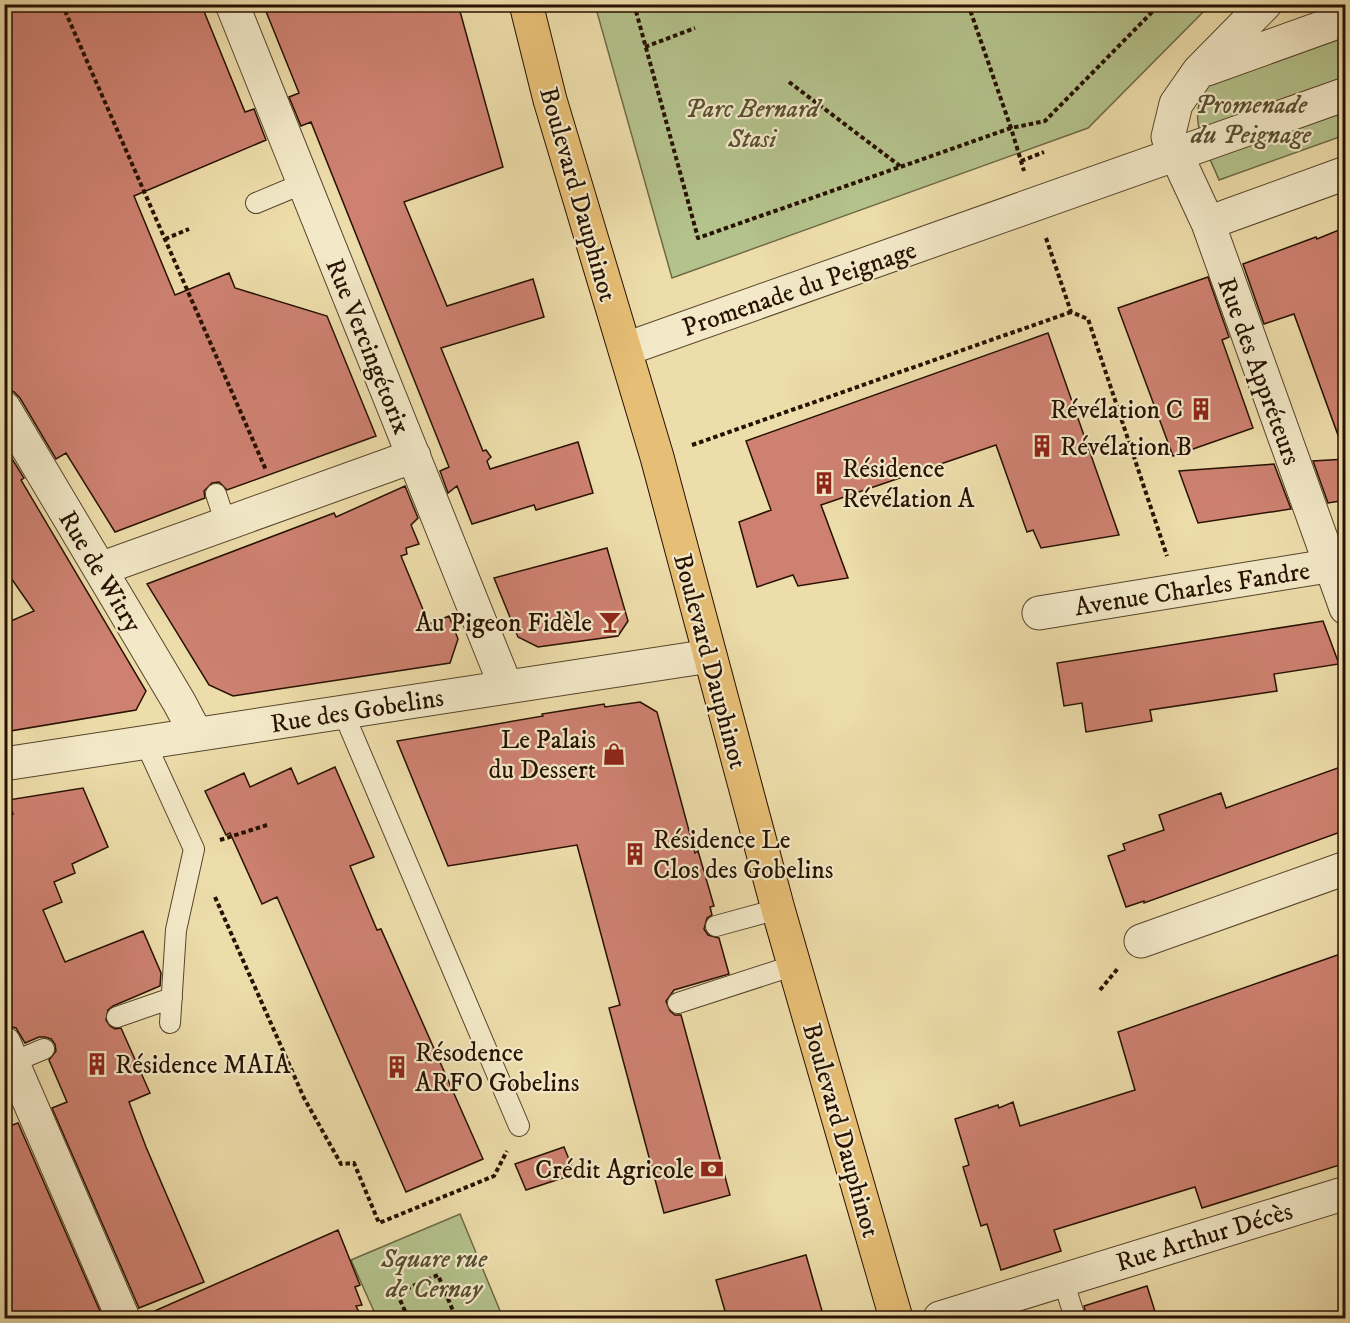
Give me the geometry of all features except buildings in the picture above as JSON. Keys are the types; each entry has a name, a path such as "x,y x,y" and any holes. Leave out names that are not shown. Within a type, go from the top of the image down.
{"main road":[{"name":"Boulevard Dauphinot","path":"526,4 550,100 657,457 778,909 896,1318"}],"street":[{"name":"Rue Vercingétorix","path":"232,4 506,687"},
{"path":"1172,146 1176,104 1200,71 1265,4"},
{"path":"1200,71 1346,19"},
{"name":"Promenade du Peignage","path":"626,349 1034,204 1172,146 1346,94"},
{"name":"Rue des Appréteurs","path":"1172,146 1208,224 1338,564 1346,608"},
{"path":"1208,224 1346,173"},
{"name":"Rue de Witry","path":"4,408 196,734"},
{"path":"100,569 221,509 281,504 414,456"},
{"name":"Avenue Charles Fandre","path":"1039,613 1338,564"},
{"name":"Rue des Gobelins","path":"4,764 710,656"},
{"path":"1141,941 1346,868"},
{"path":"8,1052 123,1318"},
{"name":"Rue Arthur Décès","path":"940,1318 1346,1193"}],"lane":[{"path":"256,203 304,183"},
{"path":"344,712 519,1126"},
{"path":"145,742 194,849 176,930 170,1023"},
{"path":"716,926 778,909"},
{"path":"678,1004 795,965"},
{"path":"117,1017 172,998"},
{"path":"8,1052 44,1049"},
{"path":"1063,1280 1075,1318"}],"path":[{"path":"62,4 281,504"},
{"path":"634,4 698,238 1011,128 1045,121 1160,4"},
{"path":"968,4 1071,312"},
{"path":"645,47 694,28"},
{"path":"789,82 901,166"},
{"path":"1021,160 1044,152"},
{"path":"165,238 189,229"},
{"path":"657,457 1071,312 1088,319 1159,530 1176,590"},
{"path":"267,825 194,849 304,1098 341,1164 354,1163 379,1223 494,1176 519,1126"},
{"path":"408,1318 397,1293 438,1275 456,1318"}],"green space":[{"name":"Parc Bernard Stasi","path":"595,4 1210,5 1088,128 672,278"},
{"name":"Promenade du Peignage","path":"1345,37 1345,135 1219,180 1204,144 1198,120 1198,108 1209,84"},
{"name":"Square rue de Cernay","path":"460,1214 503,1318 377,1318 351,1260"}],"place":[{"name":"Révélation C","path":"1201,409"},
{"name":"Révélation B","path":"1042,446"},
{"name":"Résidence Révélation A","path":"824,483"},
{"name":"Au Pigeon Fidèle","path":"610,622"},
{"name":"Le Palais du Dessert","path":"614,754"},
{"name":"Résidence Le Clos des Gobelins","path":"635,854"},
{"name":"Résidence MAIA","path":"97,1064"},
{"name":"Résodence ARFO Gobelins","path":"397,1067"},
{"name":"Crédit Agricole","path":"712,1169"}]}
